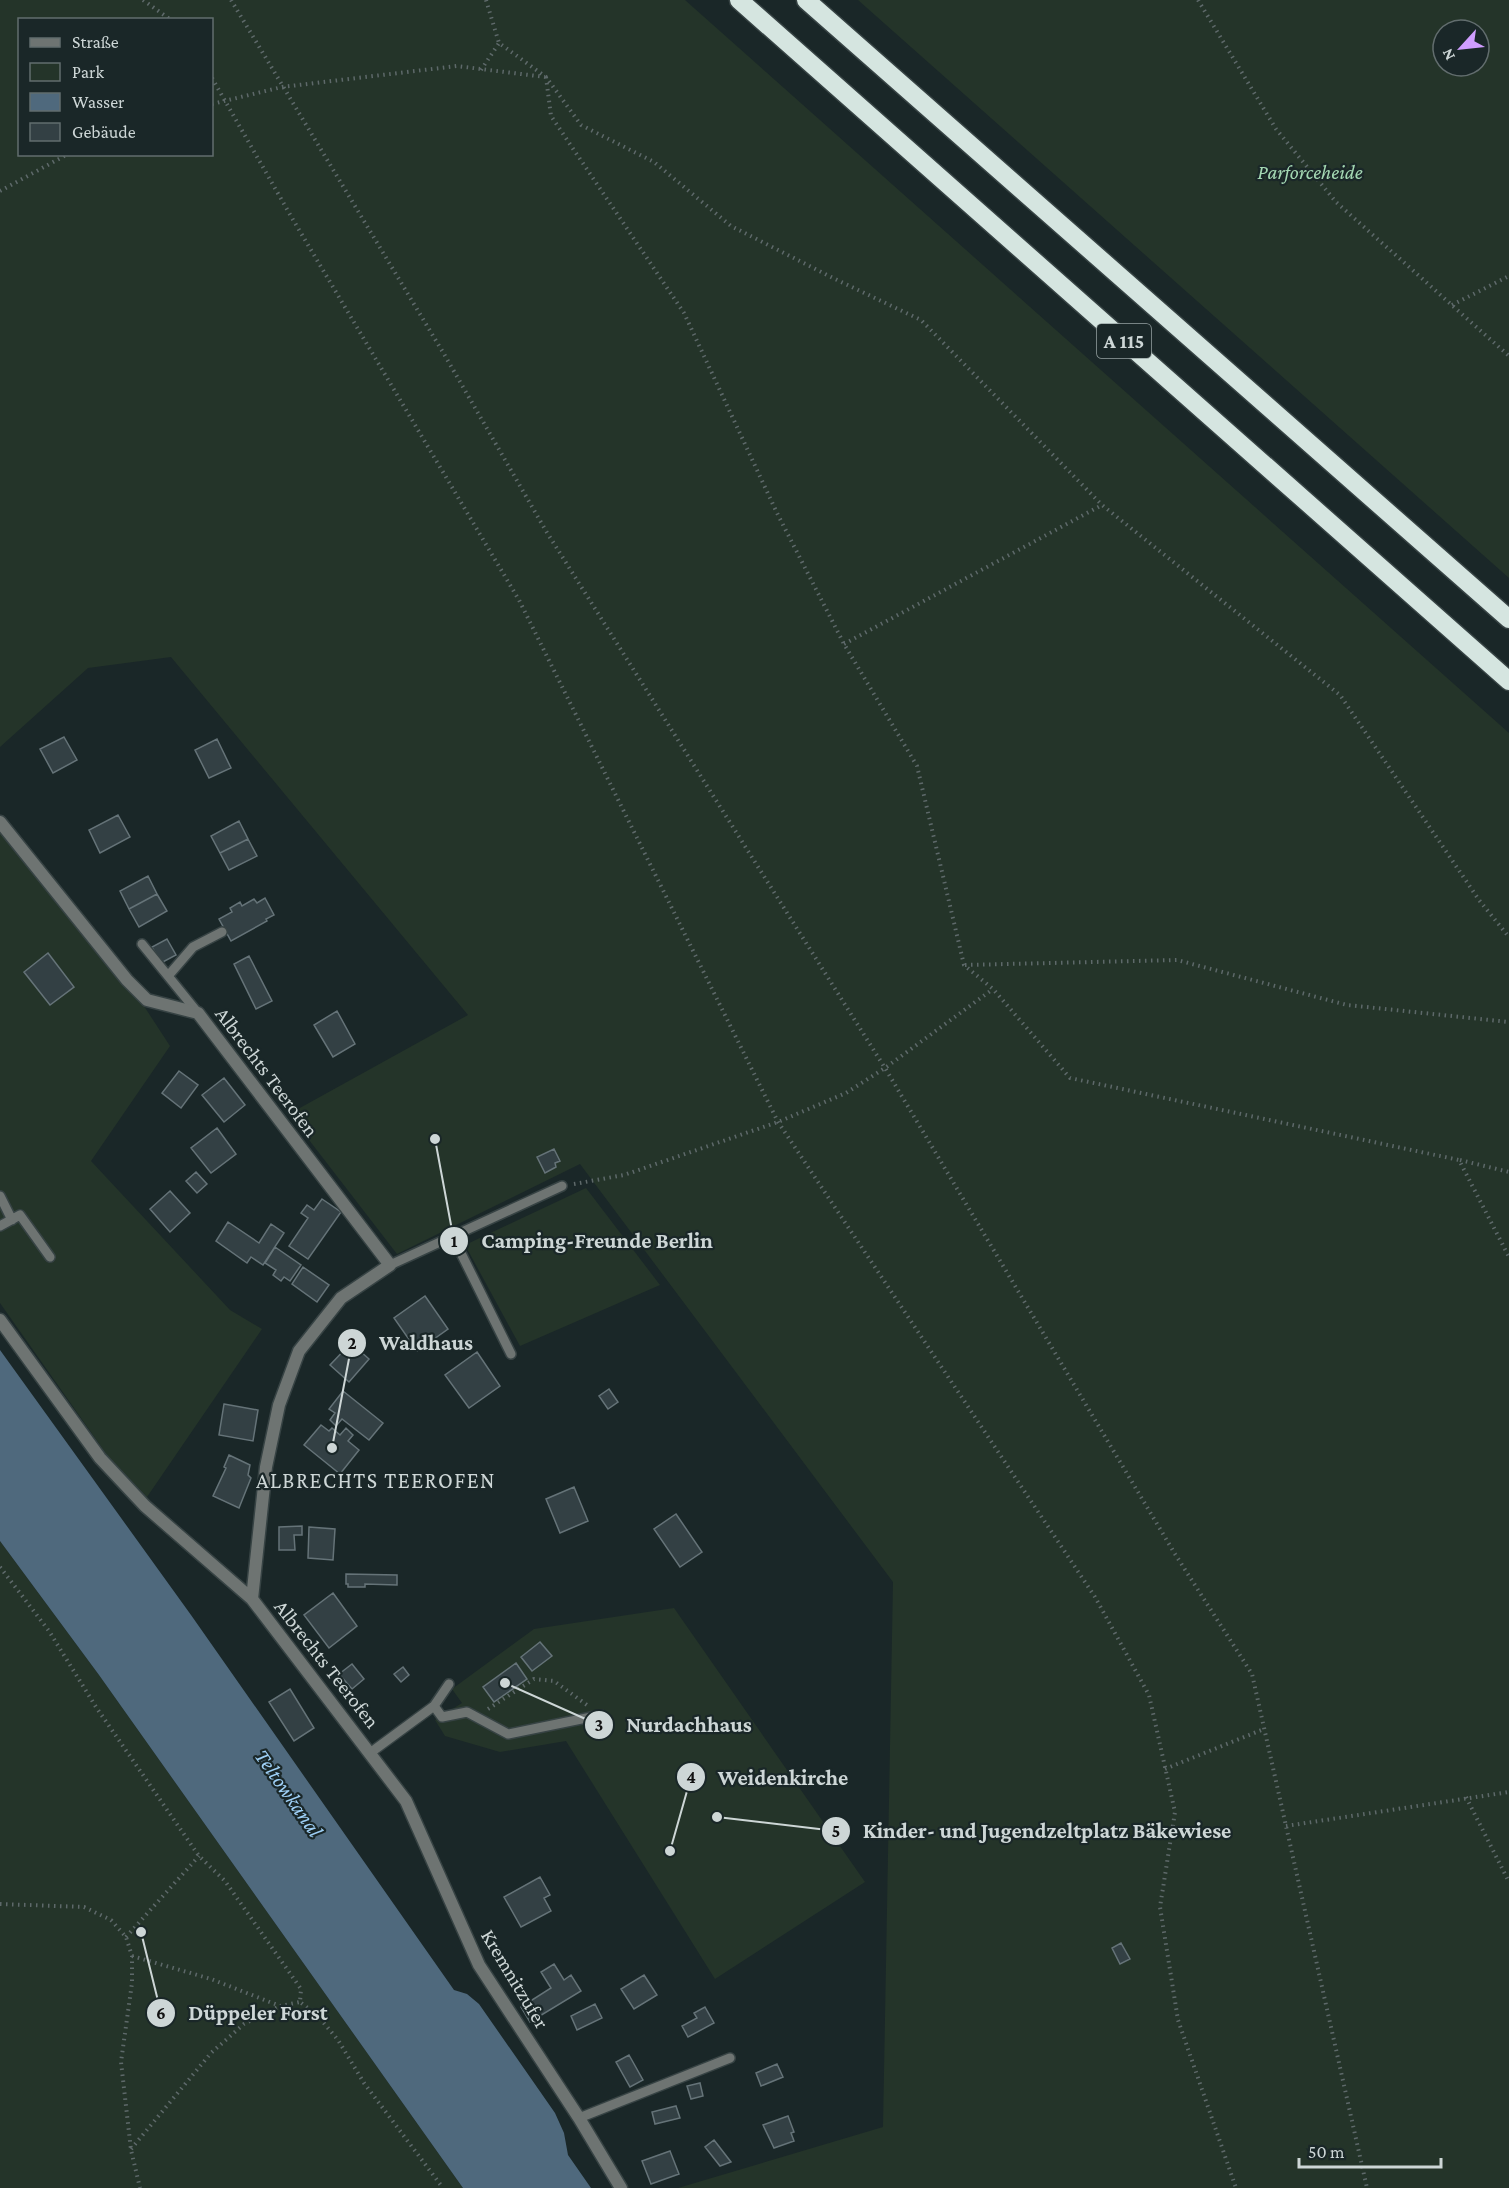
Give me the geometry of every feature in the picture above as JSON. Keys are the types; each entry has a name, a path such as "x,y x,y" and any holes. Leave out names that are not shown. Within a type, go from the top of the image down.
{"highway":[{"name":"A 115","path":"739,0 1509,681"},
{"name":"A 115","path":"806,0 1509,619"}],"street":[{"name":"Albrechts Teerofen","path":"0,822 127,980 147,1000 198,1013 390,1265 341,1298 299,1351 279,1405 266,1467 252,1599"},
{"name":"Albrechts Teerofen","path":"0,1320 100,1458 145,1506 252,1599 370,1753"},
{"name":"Kremnitzufer","path":"370,1753 406,1801 479,1965 579,2118 621,2188"}],"lane":[{"path":"168,976 193,947 222,932"},
{"path":"142,944 198,1013"},
{"name":"Albrechts Teerofen","path":"390,1265 562,1186"},
{"path":"0,1196 12,1220"},
{"path":"0,1226 20,1215 50,1257"},
{"path":"453,1237 511,1354"},
{"path":"390,1265 397,1254"},
{"path":"370,1753 434,1706 449,1684"},
{"path":"434,1706 442,1717 467,1712 508,1734 601,1715"},
{"path":"579,2118 730,2058"}],"path":[{"path":"142,0 168,18"},
{"path":"231,0 444,354 546,531 885,1068 1175,1554 1252,1674 1367,2188"},
{"path":"486,0 499,44 546,77 581,125 654,162 731,226 921,320 1102,505 1340,695 1479,900 1509,937"},
{"path":"1198,0 1276,129 1329,193 1509,356"},
{"path":"482,70 499,44"},
{"path":"213,104 282,87 457,66 546,77"},
{"path":"546,77 551,116 684,313 777,513 844,644 917,766 964,965 993,989 1070,1078 1509,1172"},
{"path":"213,80 519,600 778,1122 1095,1597 1149,1695 1175,1812 1160,1907 1178,2020 1236,2188"},
{"path":"0,191 64,156"},
{"path":"1452,305 1509,276"},
{"path":"844,644 1102,505"},
{"path":"964,965 1177,960 1347,1005 1509,1022"},
{"path":"562,1186 624,1175 778,1122 846,1093 885,1068 993,989"},
{"path":"1460,1160 1509,1257"},
{"path":"0,1567 49,1631 96,1707 199,1856 225,1881 302,1989 300,2002"},
{"path":"467,1712 492,1708 534,1679 554,1681 601,1715"},
{"path":"1166,1769 1264,1729"},
{"path":"1286,1827 1509,1792"},
{"path":"1466,1797 1509,1882"},
{"path":"126,1937 199,1856"},
{"path":"0,1904 84,1907 111,1920 126,1937 132,1956 132,1983 121,2062 131,2150 140,2188"},
{"path":"132,1956 211,1979 280,2006"},
{"path":"131,2150 211,2053 244,2024 280,2006 300,2002 318,2016 338,2040 364,2083 443,2188"}],"green space":[{"path":"0,0 685,0 1509,733 1509,2188 678,2188 883,2127 893,1582 580,1164 397,1254 289,1114 468,1015 171,657 88,668 0,747"},
{"name":"Parforceheide","path":"858,0 1509,0 1509,578"},
{"path":"0,822 127,980 170,1046 91,1161 230,1310 262,1329 147,1497 107,1455 0,1303"},
{"path":"586,1188 660,1285 520,1346 465,1245"},
{"path":"0,1541 99,1675 463,2188 0,2188"},
{"path":"674,1608 865,1882 715,1979 566,1741 500,1752 445,1736 435,1720 462,1703 452,1689 534,1629"}],"water":[{"name":"Teltowkanal","path":"0,1350 191,1615 454,1990 467,1994 479,2004 555,2113 564,2133 568,2155 591,2188 463,2188 99,1675 0,1541"}],"building":[{"path":"64,737 77,760 53,773 40,749"},
{"path":"217,739 231,768 209,778 195,750"},
{"path":"118,815 130,837 100,853 89,830"},
{"path":"239,821 248,839 220,853 211,836"},
{"path":"248,839 257,856 229,870 220,853"},
{"path":"148,876 157,894 129,909 120,891"},
{"path":"157,894 167,911 139,927 129,909"},
{"path":"265,898 274,915 231,941 219,919 232,912 230,908 240,902 242,906 254,899 257,903"},
{"path":"167,939 176,955 161,963 152,947"},
{"path":"48,953 74,987 50,1005 24,972"},
{"path":"249,956 272,1001 256,1009 234,964"},
{"path":"337,1011 355,1044 333,1057 314,1025"},
{"path":"179,1071 198,1085 181,1108 162,1093"},
{"path":"224,1078 245,1105 224,1122 202,1095"},
{"path":"217,1128 236,1154 211,1173 191,1148"},
{"path":"554,1149 560,1161 555,1163 556,1167 545,1173 537,1157"},
{"path":"196,1172 207,1184 197,1193 186,1181"},
{"path":"170,1191 190,1213 170,1232 150,1209"},
{"path":"322,1199 341,1212 308,1259 289,1246 308,1218 301,1213 307,1205 314,1210"},
{"path":"228,1222 259,1243 271,1224 284,1233 263,1265 251,1257 247,1263 216,1241"},
{"path":"275,1247 301,1265 290,1281 284,1277 281,1281 273,1275 276,1270 265,1263"},
{"path":"303,1267 329,1285 317,1302 292,1284"},
{"path":"425,1296 448,1329 417,1351 394,1318"},
{"path":"351,1343 369,1359 349,1382 330,1365"},
{"path":"477,1352 500,1386 469,1408 445,1375"},
{"path":"609,1389 618,1402 608,1409 599,1396"},
{"path":"343,1391 383,1423 369,1440 342,1419 336,1426 330,1420 335,1413 329,1409"},
{"path":"224,1404 258,1410 253,1441 219,1435"},
{"path":"321,1425 329,1431 332,1428 340,1435 346,1428 353,1435 348,1441 359,1450 340,1474 304,1445"},
{"path":"229,1455 250,1465 248,1475 251,1478 239,1508 213,1496 226,1468 224,1467"},
{"path":"574,1487 588,1521 560,1533 546,1499"},
{"path":"676,1514 702,1552 680,1567 654,1529"},
{"path":"302,1526 302,1535 294,1535 295,1550 279,1550 279,1527"},
{"path":"309,1527 335,1529 333,1560 308,1558"},
{"path":"346,1574 397,1575 397,1585 365,1584 365,1587 348,1587"},
{"path":"333,1593 357,1626 329,1648 304,1615"},
{"path":"540,1642 552,1656 532,1671 521,1657"},
{"path":"516,1663 527,1679 494,1702 483,1687"},
{"path":"352,1664 364,1679 352,1689 339,1674"},
{"path":"403,1667 409,1675 401,1682 394,1674"},
{"path":"290,1689 314,1728 294,1741 269,1702"},
{"path":"540,1877 550,1895 544,1898 551,1911 521,1927 504,1897"},
{"path":"1121,1943 1130,1959 1120,1964 1112,1948"},
{"path":"554,1964 564,1980 571,1975 581,1991 530,2022 521,2007 551,1988 541,1972"},
{"path":"644,1975 657,1995 634,2009 621,1989"},
{"path":"595,2004 602,2018 577,2030 571,2016"},
{"path":"705,2007 714,2023 688,2037 682,2026 697,2018 694,2013"},
{"path":"629,2055 643,2080 630,2087 616,2062"},
{"path":"777,2064 783,2077 761,2086 756,2073"},
{"path":"700,2083 703,2096 691,2099 687,2086"},
{"path":"676,2106 680,2118 655,2124 652,2112"},
{"path":"788,2116 794,2132 791,2133 794,2141 774,2148 763,2125"},
{"path":"714,2140 731,2162 720,2166 705,2147"},
{"path":"670,2151 679,2174 651,2184 642,2161"}],"place":[{"name":"Camping-Freunde Berlin","path":"435,1139"},
{"name":"Waldhaus","path":"332,1448"},
{"name":"Nurdachhaus","path":"505,1683"},
{"name":"Kinder- und Jugendzeltplatz Bäkewiese","path":"717,1817"},
{"name":"Weidenkirche","path":"670,1851"},
{"name":"Düppeler Forst","path":"141,1932"}],"district":[{"name":"ALBRECHTS TEEROFEN","path":"376,1480"}]}
